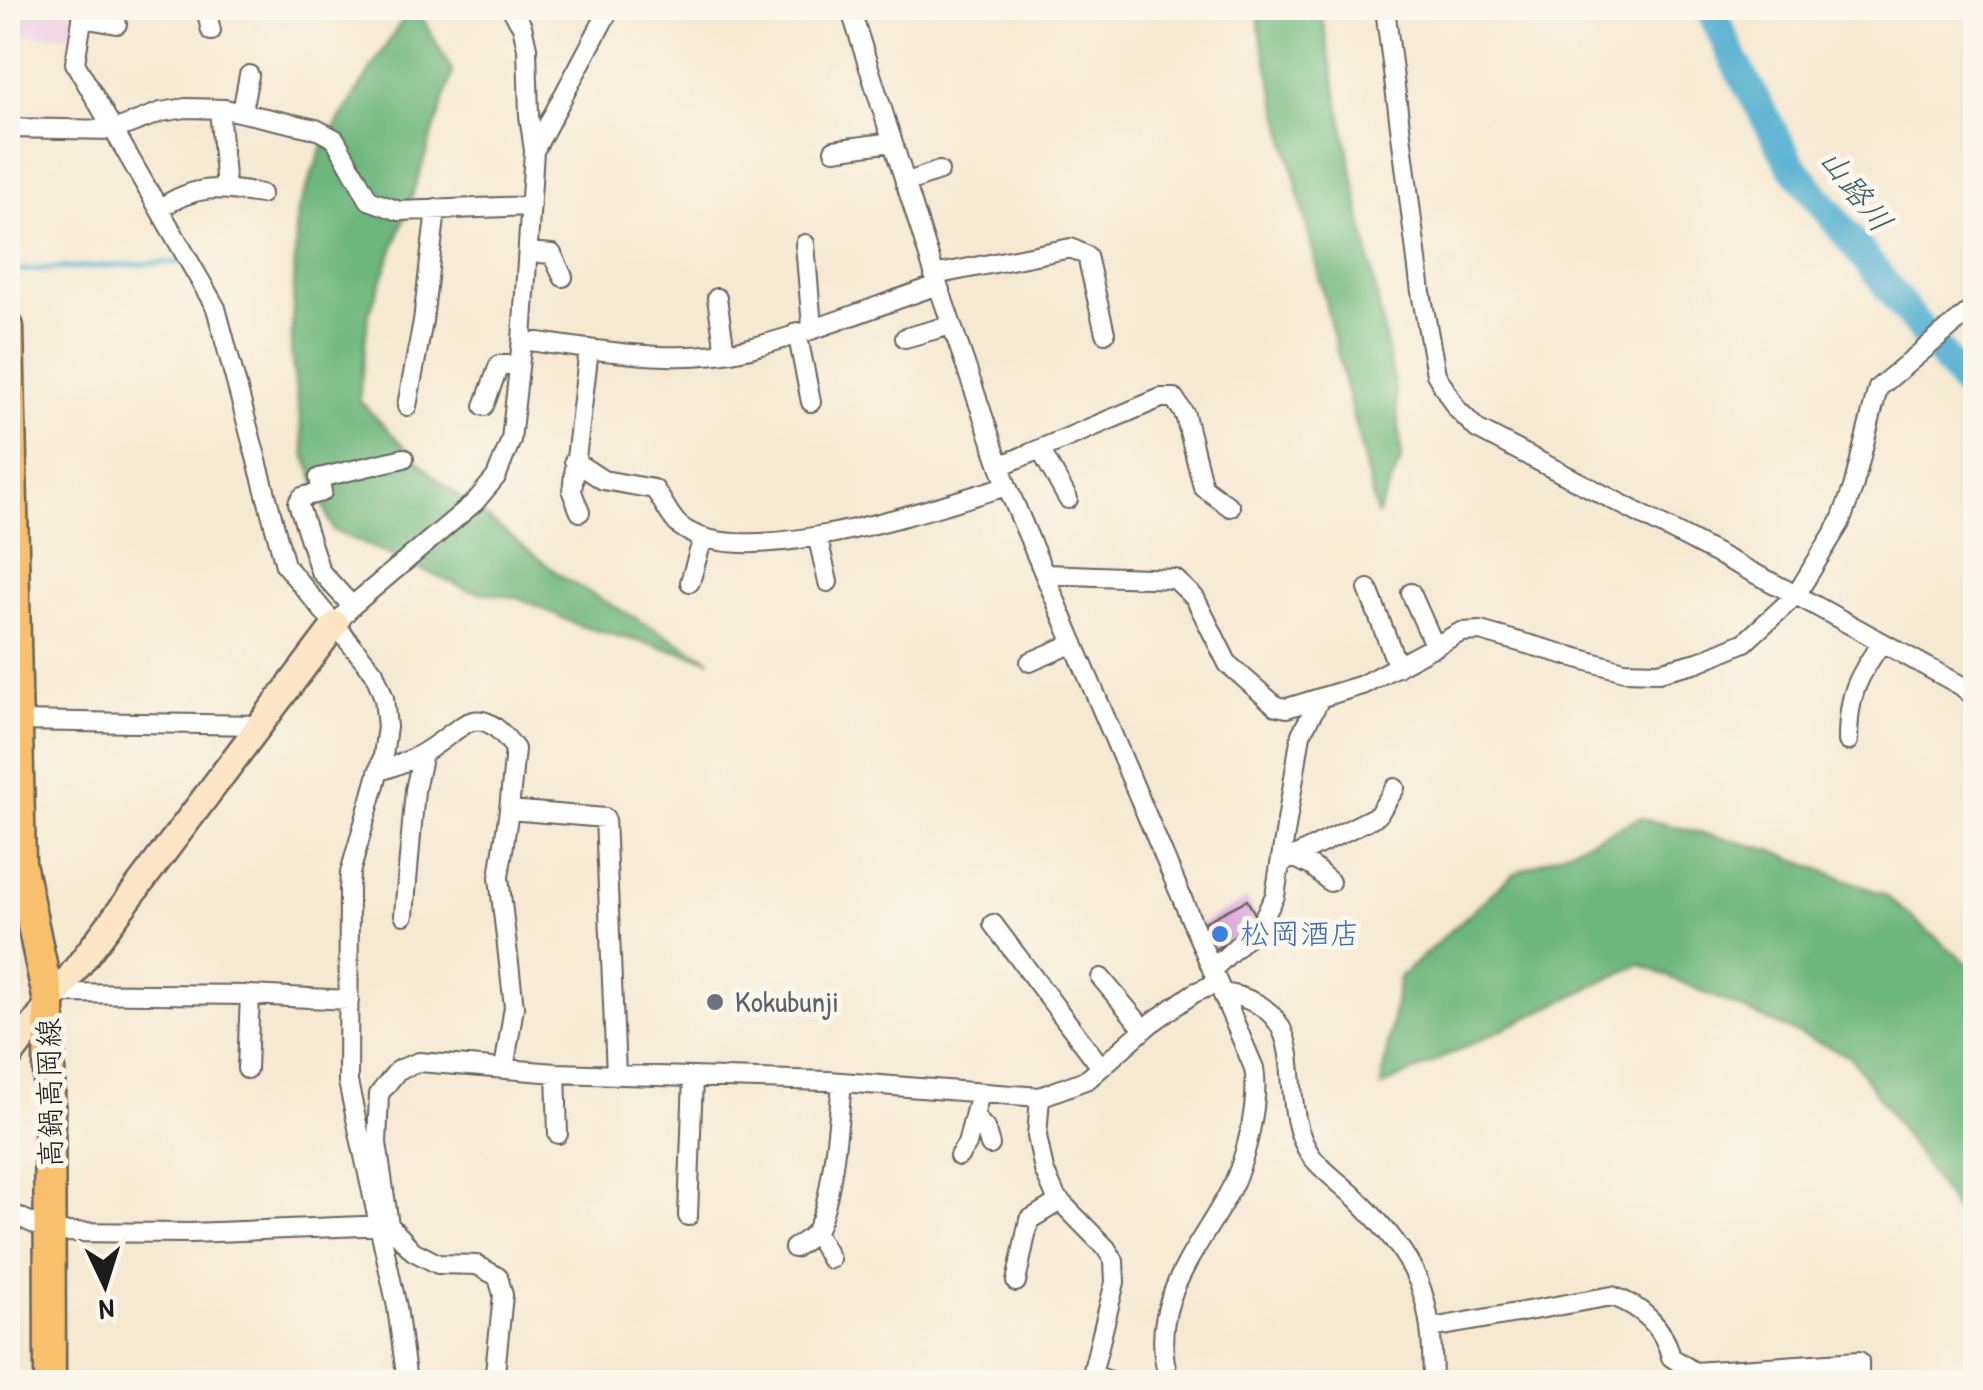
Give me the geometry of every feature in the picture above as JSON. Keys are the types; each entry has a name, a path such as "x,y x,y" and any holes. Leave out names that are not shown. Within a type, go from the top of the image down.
{"main road":[{"name":"高鍋高岡線","path":"8,327 17,721 14,874 52,998 50,1382"}],"street":[{"path":"206,8 211,31"},
{"path":"8,1059 344,615 475,502 496,476 511,440 520,365 534,151 528,115 526,48 522,26 511,8"},
{"path":"534,151 610,8"},
{"path":"850,8 936,280 1007,486 1254,1068 1258,1090 1230,1192 1174,1284 1170,1298 1161,1342 1170,1382"},
{"path":"1385,8 1424,308 1436,374 1456,408 1477,429 1796,595 1976,698"},
{"path":"118,24 83,13 75,64 216,308 286,565 344,615"},
{"path":"242,112 249,75"},
{"path":"8,128 114,130 161,112 186,108 242,112 316,129 335,138 369,200 399,210 531,206"},
{"path":"219,109 226,188"},
{"path":"834,150 892,142"},
{"path":"905,183 939,172"},
{"path":"160,209 197,189 226,188 261,194"},
{"path":"407,406 424,320 436,209"},
{"path":"805,244 805,329 811,402"},
{"path":"522,340 628,354 745,349 936,280 1071,248 1087,256 1105,333"},
{"path":"528,252 552,254 564,277"},
{"path":"717,298 725,352"},
{"path":"1044,574 1175,579 1195,598 1228,664 1276,706 1287,708 1362,685 1461,632 1480,631 1624,671 1659,672 1698,662 1745,642 1796,595 1840,523 1853,488 1878,388 1976,306"},
{"path":"906,338 951,325"},
{"path":"580,512 572,492 588,349"},
{"path":"484,406 498,365 520,365"},
{"path":"1000,466 1161,398 1174,398 1185,415 1203,487 1230,507"},
{"path":"1040,448 1068,499"},
{"path":"404,458 319,478 322,492 302,497 298,503 320,570 374,672 384,698 388,727 350,872 348,1082 384,1226 413,1251 438,1264 476,1265 498,1276 503,1294 494,1382"},
{"path":"574,461 603,480 654,489 678,526 703,538 753,543 818,539 1007,486"},
{"path":"690,582 703,538"},
{"path":"818,539 828,582"},
{"path":"1368,589 1398,667"},
{"path":"1411,593 1435,647"},
{"path":"1848,742 1848,706 1857,678 1882,642"},
{"path":"1030,662 1074,643"},
{"path":"407,1382 384,1226 377,1143 379,1094 398,1070 418,1062 556,1072 842,1082 1040,1097 1088,1079 1144,1029 1217,982 1262,922 1286,860 1301,734 1320,699"},
{"path":"378,772 423,753 461,724 484,720 500,729 515,749 499,877 514,1007 504,1069"},
{"path":"17,721 260,725"},
{"path":"404,914 415,790 423,753"},
{"path":"1286,860 1378,815 1395,788"},
{"path":"509,810 605,818 616,1074"},
{"path":"1286,860 1313,867 1330,882"},
{"path":"994,924 1101,1067"},
{"path":"1101,978 1144,1029"},
{"path":"1217,982 1258,1000 1275,1018 1291,1054 1297,1126 1312,1157 1391,1234 1416,1272 1432,1328 1433,1382"},
{"path":"52,998 250,995 348,1000"},
{"path":"247,1070 250,995"},
{"path":"556,1072 558,1134"},
{"path":"688,1216 693,1077"},
{"path":"794,1248 815,1232 832,1174 842,1082"},
{"path":"959,1156 967,1144 980,1093"},
{"path":"1040,1097 1037,1136 1044,1170 1060,1201 1106,1248 1114,1262 1115,1282 1090,1378 1112,1382"},
{"path":"975,1118 986,1128 990,1145"},
{"path":"1016,1282 1029,1220 1060,1201"},
{"path":"8,1212 52,1232 190,1233 384,1226"},
{"path":"815,1232 830,1259"},
{"path":"1432,1328 1612,1296 1633,1303 1666,1336 1672,1357 1694,1372 1859,1361 1859,1382"}],"shaded area":[{"path":"13,8 76,8 71,35 14,35"}],"green space":[{"path":"410,8 417,8 453,73 368,316 359,400 433,476 565,579 711,660 580,626 520,598 468,590 333,530 305,455 291,354 297,212 324,144"},
{"path":"1258,8 1320,8 1394,383 1402,458 1377,515 1260,34"},
{"path":"1640,818 1771,850 1885,895 1975,970 1975,1238 1851,1057 1640,964 1381,1087 1399,978 1513,874"}],"building":[{"path":"1247,900 1256,916 1250,920 1252,924 1240,930 1243,934 1213,950 1199,925"}],"waterway":[{"name":"山路川","path":"1710,8 1790,163 1976,399"},
{"path":"8,271 180,262"},
{"path":"8,1372 15,1382"}],"place":[{"name":"松岡酒店","path":"1220,934"},
{"name":"Kokubunji","path":"715,1002"}]}
